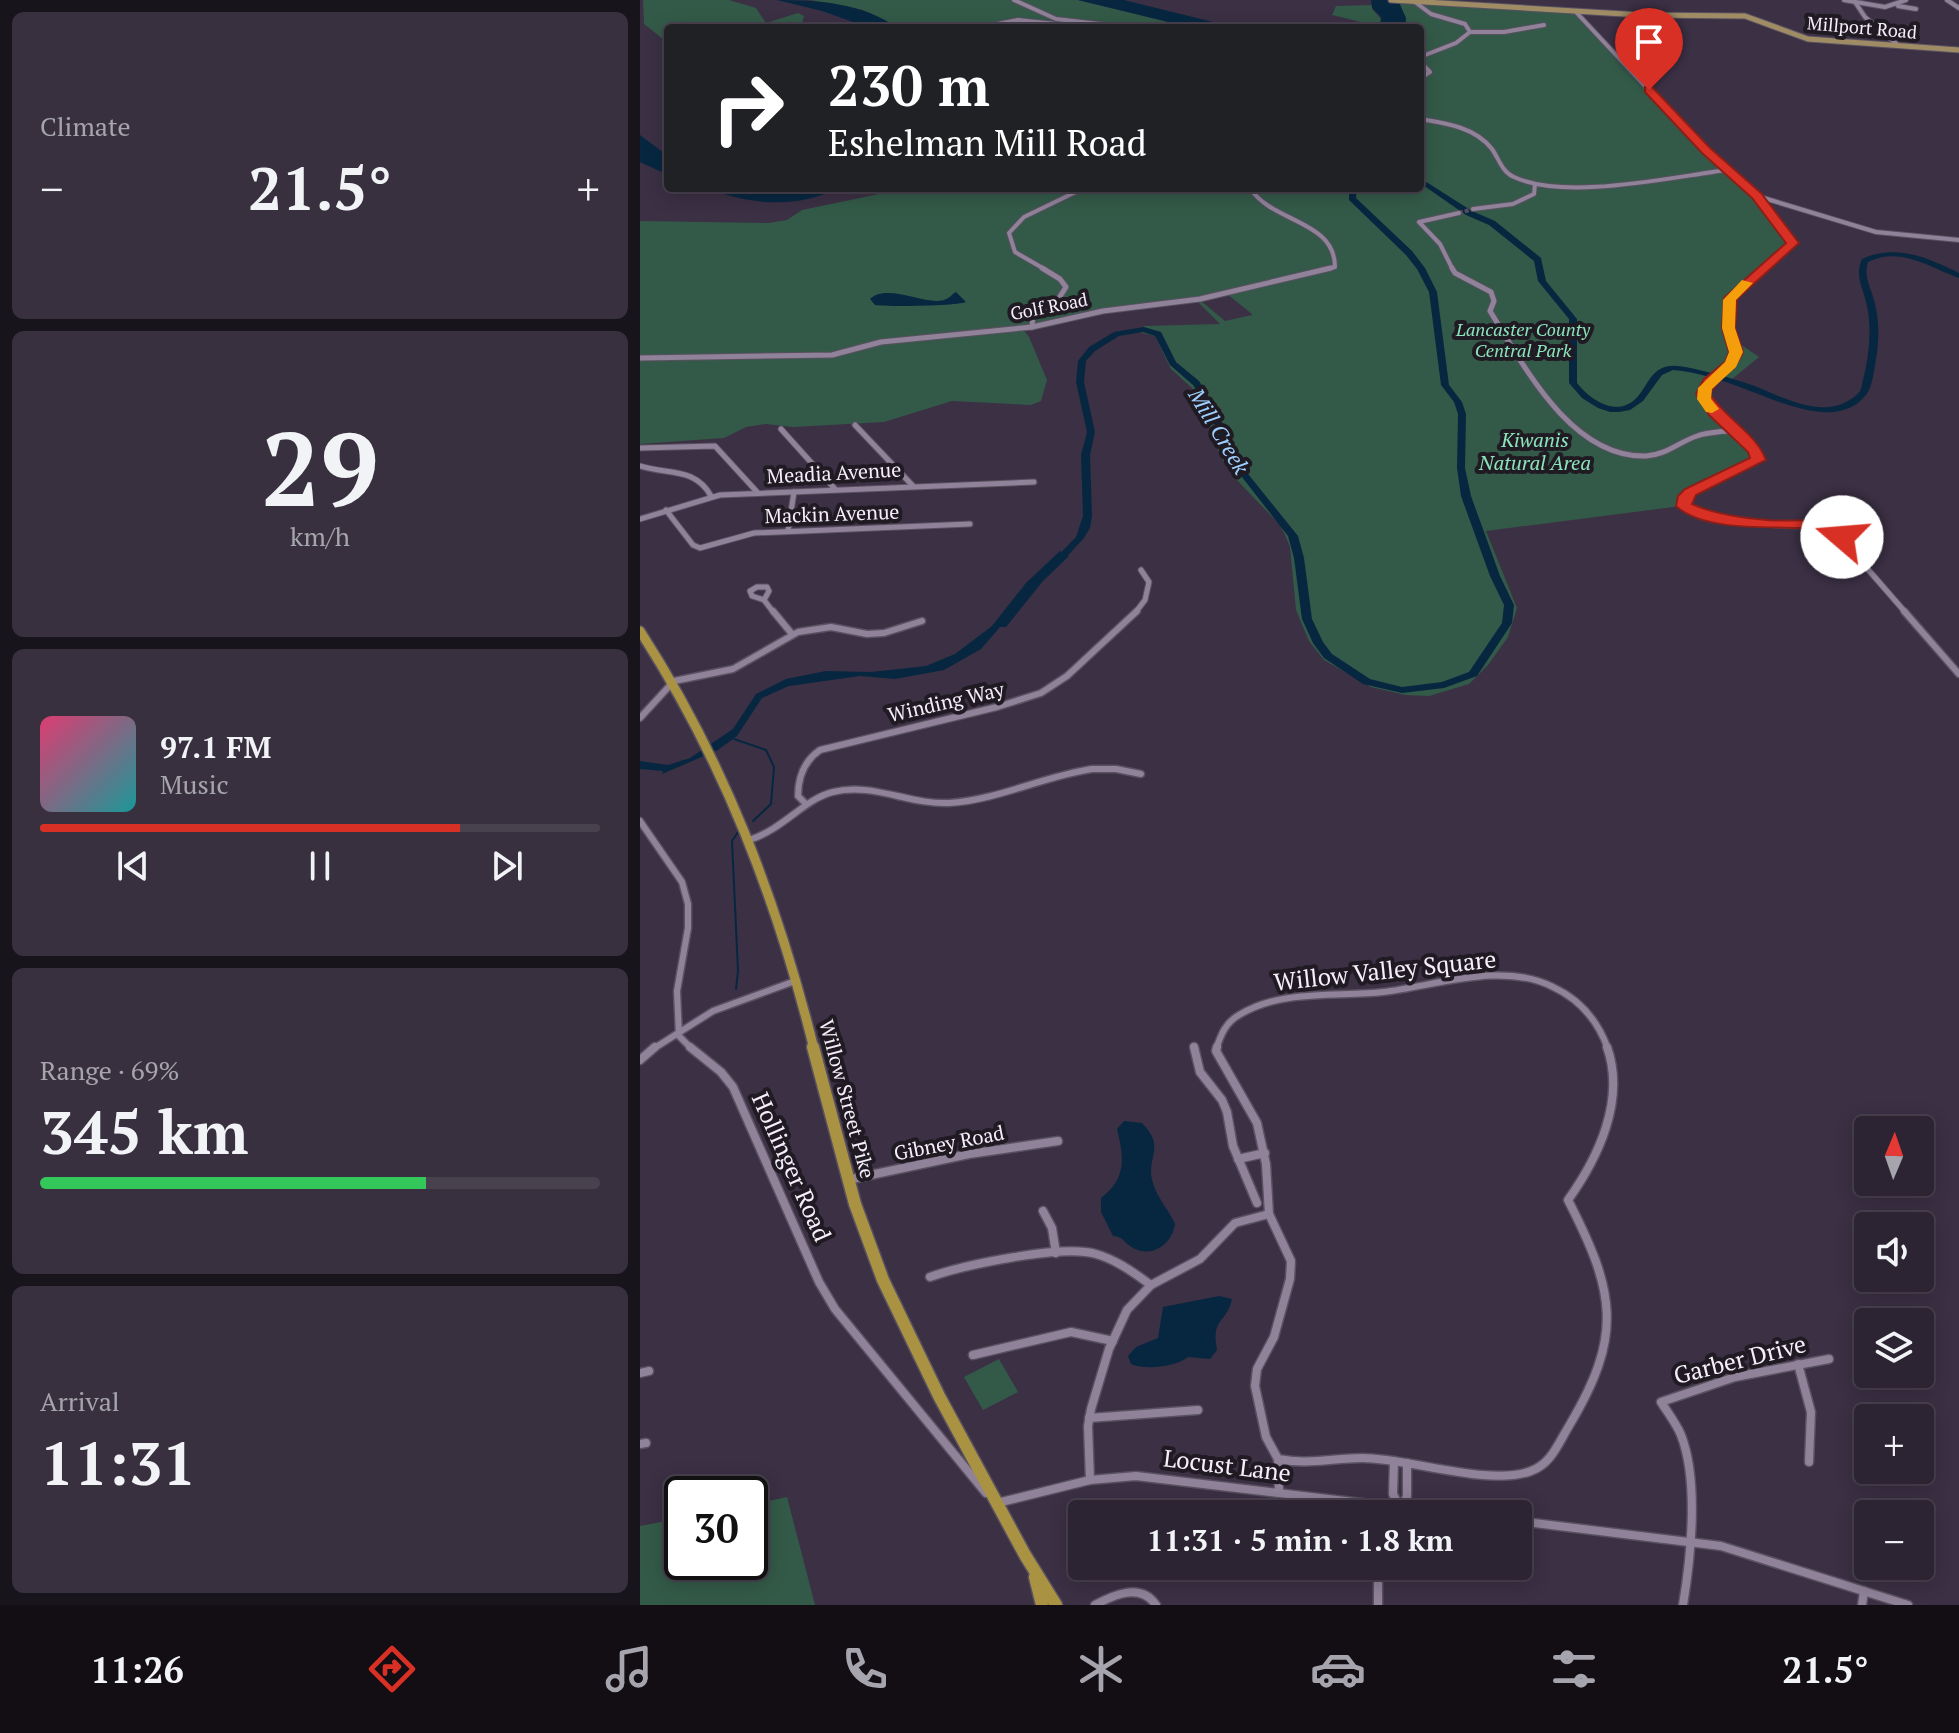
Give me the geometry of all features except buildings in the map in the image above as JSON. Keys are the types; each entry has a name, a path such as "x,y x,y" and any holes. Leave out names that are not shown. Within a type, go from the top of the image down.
{"highway":[{"name":"Willow Street Pike","path":"640,631 706,736 749,840 795,981 847,1180 868,1241 900,1317 1033,1572 1056,1605"},
{"name":"Willow Street Pike","path":"1033,1572 1042,1605"}],"main road":[{"name":"Millport Road","path":"1391,0 1575,11 1745,16 1763,20 1785,33 1800,37 1959,50"}],"street":[{"path":"1014,0 1026,8 1054,17 1104,24"},
{"path":"1844,0 1916,9"},
{"path":"1898,6 1906,0"},
{"path":"1947,0 1959,8"},
{"path":"1856,1 1854,8 1899,46"},
{"path":"1415,2 1419,9 1465,24 1470,32"},
{"path":"1575,11 1727,170 1757,196 1793,245 1731,298 1728,328 1736,352 1732,364 1709,382 1704,399 1755,450 1758,460 1690,492 1684,506 1703,515 1768,525 1831,527 1959,674"},
{"path":"998,24 1018,20 1056,24"},
{"path":"1424,58 1456,43 1470,32 1504,32 1544,25"},
{"path":"1424,120 1475,136 1493,150 1506,172 1535,184 1570,187 1727,170"},
{"path":"1473,209 1524,201 1534,194 1535,184"},
{"path":"1032,327 1033,314 1062,296 1066,287 1058,276 1015,252 1009,244 1009,233 1027,214 1066,200 1078,192"},
{"name":"Golf Road","path":"640,358 828,356 881,342 1032,327 1103,311 1200,299 1335,267 1334,247 1324,235 1270,211 1252,192"},
{"path":"1757,196 1884,233 1959,240"},
{"path":"1459,213 1419,222 1444,250 1455,273 1491,292 1494,301 1490,311 1540,393 1595,443 1619,453 1647,456 1670,451 1697,436 1734,430"},
{"path":"855,425 913,486"},
{"path":"781,429 835,489"},
{"path":"640,448 715,446 758,493"},
{"path":"640,466 694,475 702,481 711,496"},
{"name":"Meadia Avenue","path":"640,519 711,496 1034,482"},
{"path":"788,531 794,492"},
{"name":"Mackin Avenue","path":"666,510 697,548 742,534 970,524"},
{"name":"Winding Way","path":"806,804 798,796 799,783 808,760 820,750 1018,702 1056,685 1142,605 1149,582 1141,570"},
{"path":"764,600 792,634"},
{"path":"640,718 674,681 733,669 792,634 831,627 876,634 900,630 922,621"},
{"path":"749,840 777,830 806,804 826,794 855,789 938,803 957,802 1069,771 1123,770 1141,774"},
{"path":"640,821 682,882 688,904 688,928 677,991 679,1027"},
{"name":"Willow Valley Square","path":"1510,978 1557,988 1584,1008 1602,1033 1613,1081 1607,1131 1599,1154 1568,1200 1594,1250 1608,1302 1609,1331 1598,1370 1573,1421 1548,1460 1526,1474 1504,1476 1363,1458 1304,1464 1278,1459 1266,1437 1255,1386 1257,1369 1274,1337 1290,1279 1291,1261 1269,1214 1265,1153 1253,1113 1216,1051 1226,1024 1255,1007 1289,999 1382,992 1451,980 1510,978"},
{"path":"640,1060 679,1027 726,1004 795,981"},
{"name":"Hollinger Road","path":"679,1027 679,1036 684,1043 716,1065 733,1087 819,1282 835,1309 963,1467 998,1505"},
{"path":"1194,1046 1200,1072 1222,1100 1227,1112 1238,1159 1257,1203"},
{"name":"Gibney Road","path":"847,1180 958,1156 1058,1141"},
{"path":"1238,1159 1265,1153"},
{"path":"1043,1211 1052,1228 1056,1253"},
{"path":"1090,1480 1089,1418 1113,1341 1127,1310 1151,1285 1200,1259 1235,1223 1269,1214"},
{"path":"930,1277 958,1267 1056,1253 1092,1252 1114,1260 1151,1285"},
{"path":"973,1355 1071,1332 1113,1341"},
{"name":"Garber Drive","path":"1687,1542 1689,1470 1681,1434 1661,1402 1735,1377 1829,1359"},
{"path":"1798,1364 1813,1404 1814,1433 1809,1462"},
{"path":"1089,1418 1198,1410"},
{"path":"1278,1459 1279,1493"},
{"path":"1394,1461 1395,1500"},
{"path":"1405,1500 1407,1463"},
{"name":"Locust Lane","path":"998,1505 1090,1480 1151,1477 1326,1500"},
{"path":"1532,1523 1739,1550 1908,1605"},
{"path":"1683,1605 1687,1542"},
{"path":"1378,1580 1378,1605"},
{"path":"1095,1605 1110,1597 1138,1591 1147,1594 1156,1605"},
{"path":"1862,1605 1864,1591"}],"green space":[{"path":"643,0 729,0 756,8 766,23 798,13 804,16 799,24 664,24 664,40 644,24"},
{"path":"811,0 1078,0 1177,24 889,24 863,10"},
{"name":"Lancaster County Central Park","path":"1398,0 1573,12 1769,216 1790,243 1740,286 1727,311 1727,326 1733,345 1743,346 1759,357 1732,379 1717,373 1700,392 1704,404 1752,452 1754,459 1687,491 1681,499 1681,506 1486,531 1517,608 1508,637 1488,665 1469,684 1429,696 1405,695 1371,687 1324,660 1309,641 1296,610 1290,547 1280,525 1234,477 1219,454 1208,418 1199,408 1194,390 1171,369 1155,336 1139,332 1144,326 1220,324 1194,298 1021,327 1029,337 1047,380 1041,401 1031,405 952,401 884,422 793,427 766,424 746,427 724,438 640,444 640,221 769,223 787,220 802,210 889,192 1424,192 1424,24 1405,24","holes":["1227,294 1252,315 1225,321 1201,301"]},
{"path":"1374,5 1372,9 1383,21 1382,24 1369,24 1332,15 1336,6"},
{"path":"999,1359 1018,1392 983,1410 964,1377"},
{"path":"787,1497 815,1605 640,1605 640,1526 664,1521 664,1580 768,1580 768,1501"}],"water":[{"path":"777,0 824,2 855,8 890,24 859,24"},
{"path":"1078,0 1124,0 1221,24 1177,24"},
{"path":"1371,0 1398,0 1405,24 1380,24 1381,17 1372,8"},
{"path":"640,135 664,153 664,173 640,162"},
{"path":"717,192 829,192 789,202 756,201"},
{"path":"956,292 966,302 881,306 870,299 887,293 939,301"},
{"path":"1060,551 1069,556 1043,581 1006,627 1000,627 981,649 944,670 895,679 860,676 789,686 762,698 737,736 718,750 662,774 663,771 640,769 640,761 668,765 690,758 733,729 756,694 786,679 826,671 871,672 926,666 955,654 992,626 1026,583"},
{"path":"1124,1121 1142,1123 1153,1139 1153,1183 1175,1224 1165,1244 1152,1251 1138,1250 1113,1236 1101,1212 1101,1198 1119,1175 1122,1158 1117,1129"},
{"path":"1219,1296 1232,1299 1216,1331 1217,1350 1210,1359 1188,1357 1177,1363 1153,1367 1131,1364 1128,1356 1136,1347 1158,1338 1163,1307"}],"waterway":[{"name":"Mill Creek","path":"1424,183 1469,213 1492,223 1538,260 1542,281 1573,319 1573,383 1592,402 1610,409 1619,410 1636,403 1660,373 1673,368 1718,377 1791,404 1822,410 1837,409 1864,393 1869,371 1874,326 1863,277 1865,261 1875,256 1900,254 1959,276"},
{"name":"Mill Creek","path":"1056,563 1080,538 1088,516 1086,455 1091,432 1080,382 1082,361 1092,349 1117,334 1144,329 1158,334 1173,363 1196,383 1221,428 1228,454 1293,536 1307,619 1328,656 1367,682 1402,690 1444,685 1473,674 1507,623 1509,605 1466,496 1461,468 1462,414 1458,402 1445,385 1433,292 1409,253 1352,198 1353,192"},
{"path":"734,739 766,750 774,767 771,804 753,821"},
{"path":"736,989 738,971 732,841 738,832"}],"tunnel":[{"path":"1459,213 1473,209"}],"slow traffic":[{"path":"1712,409 1703,394 1709,382 1732,364 1736,352 1728,328 1730,300 1747,283"}],"route":[{"path":"1649,90 1744,188 1757,196 1793,243 1790,249 1731,298 1728,328 1736,352 1732,364 1709,382 1703,394 1714,412 1755,450 1758,460 1749,467 1690,492 1684,506 1703,515 1768,525 1822,525 1831,527 1842,537"}],"park label":[{"name":"Kiwanis Natural Area","path":"1535,452"}]}
